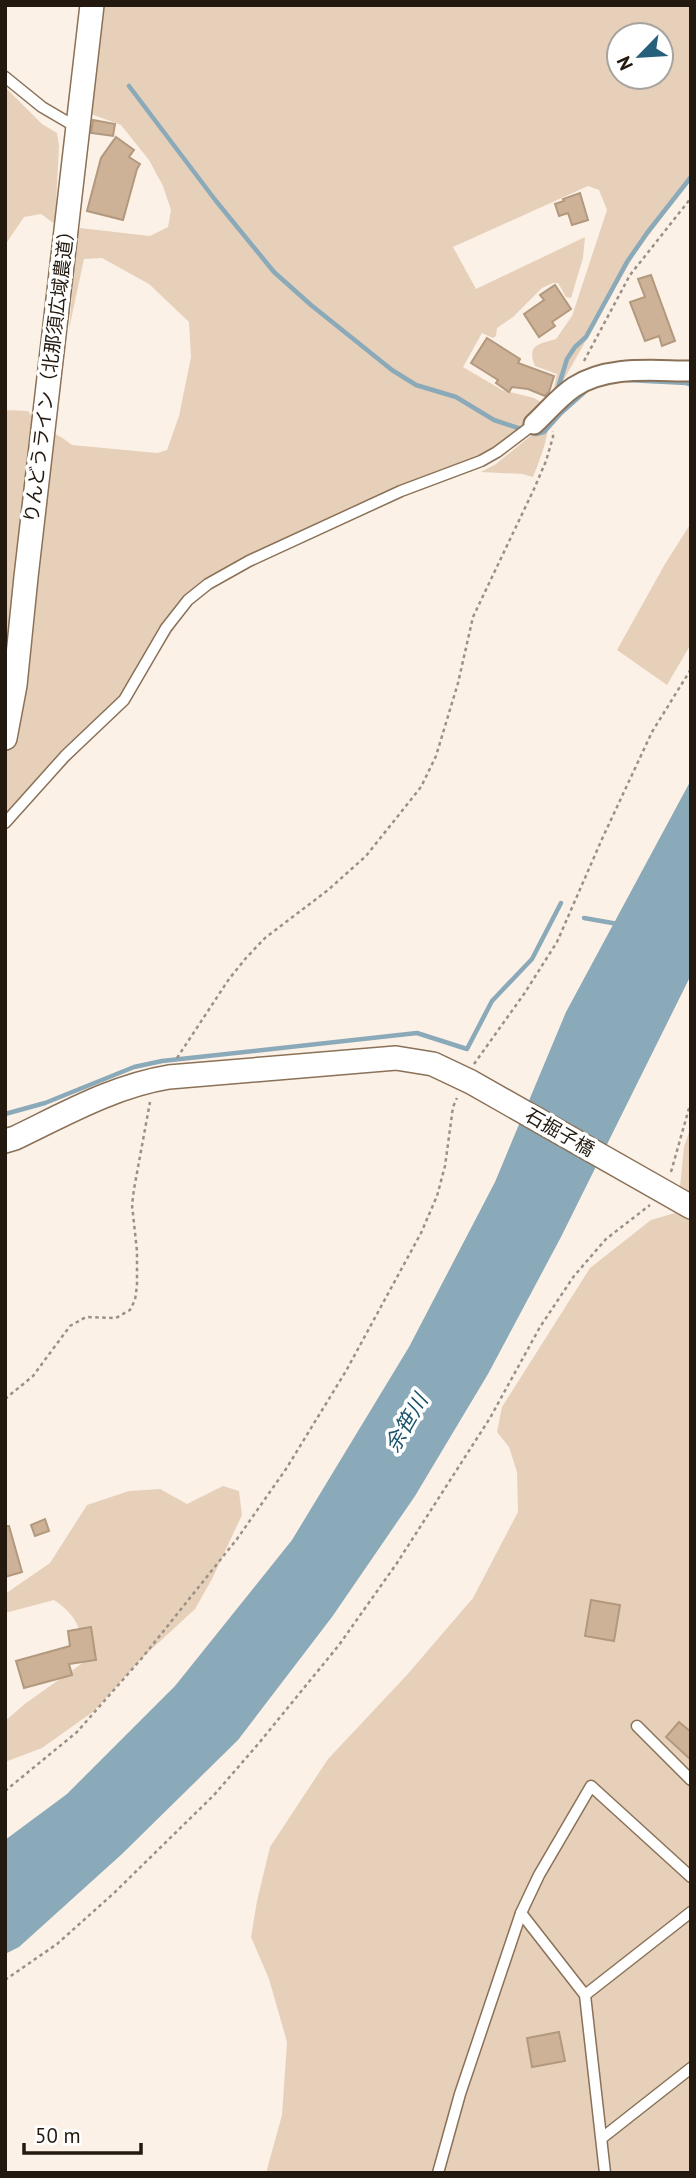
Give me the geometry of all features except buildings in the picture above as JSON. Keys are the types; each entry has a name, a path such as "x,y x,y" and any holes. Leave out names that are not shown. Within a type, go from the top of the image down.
{"street":[{"name":"りんどうライン（北那須広域農道）","path":"5,738 16,685 92,5"},
{"path":"534,425 573,388 592,378 615,372 691,371"},
{"name":"石掘子橋","path":"5,1141 98,1098 158,1078 397,1058 433,1064 468,1080 691,1206"}],"lane":[{"path":"5,77 42,107 78,128"},
{"path":"5,822 65,756 124,699 166,628 188,600 208,583 249,561 401,491 481,461 498,452 534,425"},
{"path":"637,1726 691,1780"},
{"path":"438,2173 460,2094 521,1913 539,1875 591,1786 691,1877"},
{"path":"585,1995 691,1912"},
{"path":"521,1913 585,1995 604,2173"},
{"path":"602,2138 691,2068"}],"path":[{"path":"579,384 581,368 630,275 691,198"},
{"path":"5,1399 33,1376 63,1335 79,1320 94,1316 116,1318 130,1310 135,1300 137,1251 132,1205 158,1078 246,958 265,938 328,890 366,856 421,786 436,756 473,617 554,437 553,405"},
{"path":"5,1791 77,1732 142,1658 237,1539 286,1469 346,1371 421,1233 437,1196 445,1166 453,1107 557,942 652,732 691,669"},
{"path":"5,1980 57,1944 214,1796 339,1645 397,1563 490,1418 540,1328 574,1276 606,1239 657,1188 674,1155 691,1101"}],"shaded area":[{"path":"99,5 691,5 691,177 633,257 558,390 553,391 557,374 535,366 532,353 536,346 556,339 572,316 607,210 599,190 588,186 453,247 476,289 585,237 583,258 571,298 566,297 558,283 542,288 513,317 497,328 496,336 493,338 482,333 463,367 502,390 534,398 544,404 520,435 222,581 192,602 123,706 5,828 5,410 28,411 38,423 72,445 157,453 167,450 179,416 191,357 189,322 149,284 102,258 84,259 69,329 77,236 80,228 150,236 168,227 171,210 163,186 149,160 121,125 91,114"},
{"path":"5,87 42,124 57,133 59,146 55,224 41,214 24,217 5,245"},
{"path":"545,424 549,425 548,432 533,477 481,472 496,464"},
{"path":"691,523 691,644 667,685 617,650"},
{"path":"691,1126 691,1193 680,1187 684,1147"},
{"path":"675,1213 691,1220 691,2173 266,2173 282,2115 287,2042 269,1979 251,1937 270,1847 328,1759 406,1676 473,1598 518,1512 517,1472 509,1447 497,1432 502,1407 590,1268 651,1220"},
{"path":"223,1486 239,1491 242,1515 195,1609 142,1658 94,1711 42,1748 5,1762 5,1721 84,1662 78,1626 63,1607 54,1600 5,1613 5,1594 50,1563 87,1505 129,1491 160,1489 187,1504"}],"water":[{"name":"余笹川","path":"691,780 691,975 561,1237 488,1374 415,1496 332,1617 238,1740 122,1854 19,1947 5,1954 5,1840 67,1794 175,1686 292,1540 409,1347 495,1182 566,1012"}],"waterway":[{"path":"129,86 274,272 392,370 416,385 456,397 494,420 536,434 544,432 588,389"},
{"path":"557,391 567,359 586,337 627,262 691,177"},
{"path":"627,380 691,385"},
{"path":"5,1114 45,1103 134,1067 162,1061 417,1033 467,1049 492,1001 532,959 561,903"},
{"path":"584,918 618,924"}]}
